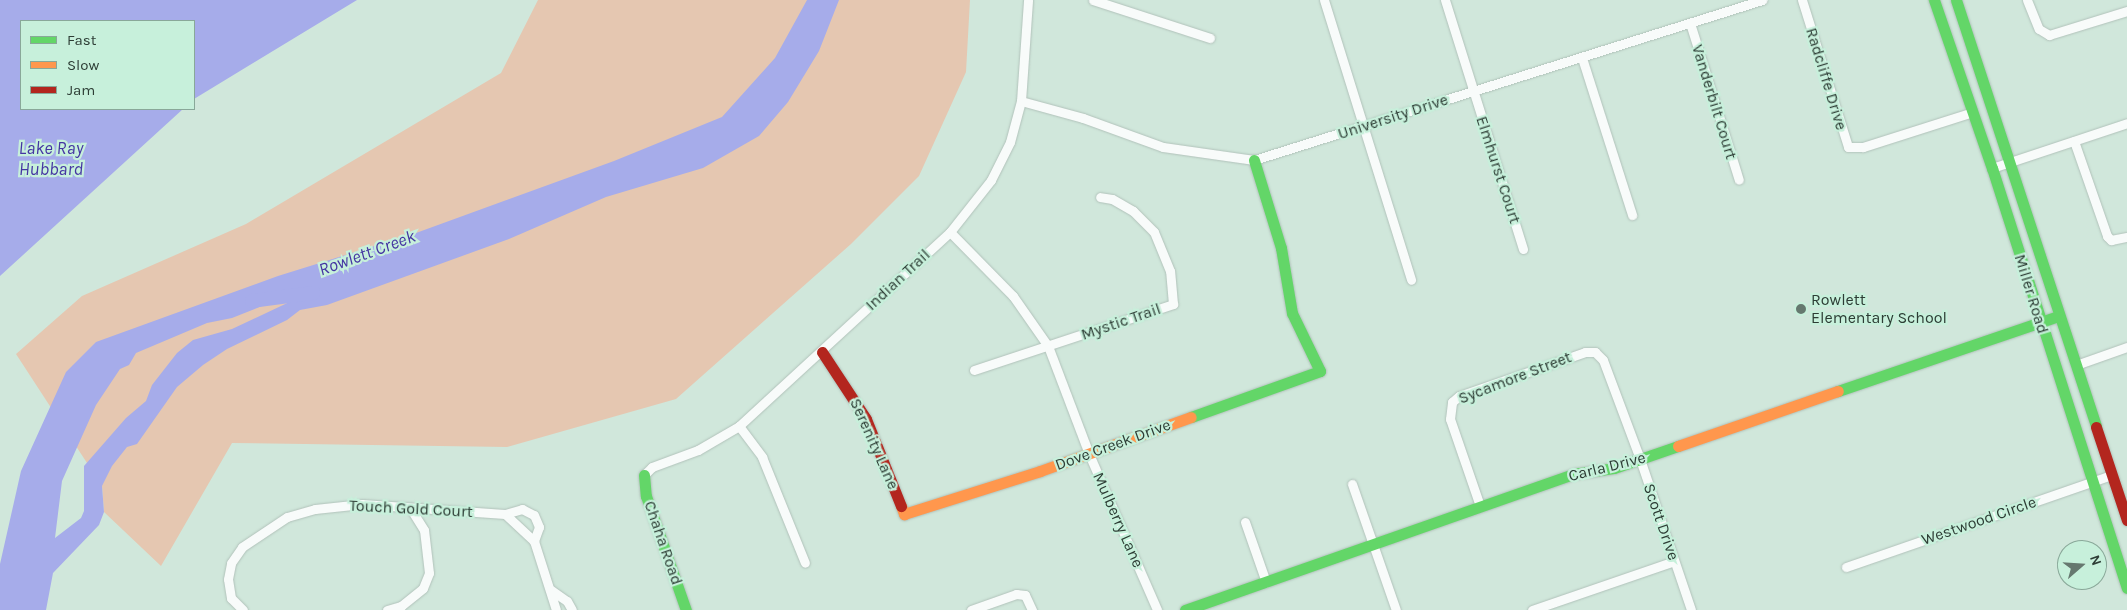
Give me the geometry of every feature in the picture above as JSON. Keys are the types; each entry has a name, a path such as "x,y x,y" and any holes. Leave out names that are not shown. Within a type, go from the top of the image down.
{"street":[{"name":"Indian Trail","path":"644,475 652,467 698,450 739,426 822,352 950,232 991,180 1010,142 1021,101 1028,0"},
{"path":"1093,0 1210,38"},
{"path":"1324,0 1411,280"},
{"name":"Elmhurst Court","path":"1446,0 1523,249"},
{"name":"University Drive","path":"1021,101 1083,118 1163,147 1254,160 1762,0"},
{"name":"Radcliffe Drive","path":"1802,0 1848,147 1862,147 1973,112"},
{"name":"Miller Road","path":"1934,0 1992,168 2127,588"},
{"name":"Miller Road","path":"1956,0 2011,161 2058,316 2127,520"},
{"path":"2027,0 2039,29 2049,35 2127,11"},
{"name":"Vanderbilt Court","path":"1690,23 1739,180"},
{"path":"1582,58 1632,215"},
{"path":"1992,168 2127,123"},
{"path":"2074,141 2107,236 2111,240 2127,236"},
{"name":"Dove Creek Drive","path":"904,514 1089,454 1320,370 1292,313 1281,248 1254,160"},
{"name":"Mystic Trail","path":"1048,346 1172,304 1174,292 1170,272 1154,232 1133,211 1112,200 1100,198"},
{"name":"Mulberry Lane","path":"950,232 1013,296 1048,346 1089,454 1157,610"},
{"name":"Carla Drive","path":"1185,610 1574,474 1614,468 1640,460 2058,316"},
{"path":"974,370 1048,346"},
{"path":"2076,365 2127,347"},
{"name":"Serenity Lane","path":"822,352 866,419 904,514"},
{"name":"Sycamore Street","path":"1480,506 1450,419 1452,402 1459,396 1586,352 1595,352"},
{"name":"Scott Drive","path":"1595,352 1603,360 1640,460 1691,610"},
{"path":"739,426 762,457 805,563"},
{"name":"Chaha Road","path":"644,475 646,496 686,610"},
{"name":"Westwood Circle","path":"1846,567 2112,475"},
{"path":"1352,484 1371,546 1396,610"},
{"name":"Touch Gold Court","path":"243,610 231,598 228,579 231,563 242,547 287,517 315,509 362,504 411,509 505,514 522,509 534,515 540,527 534,541"},
{"path":"387,610 401,606 423,588 429,573 424,530 411,509"},
{"path":"505,514 534,541 556,610"},
{"path":"1246,522 1266,582"},
{"path":"1532,610 1674,561"},
{"path":"551,590 567,601 572,610"},
{"path":"971,610 1016,594 1025,595 1032,610"}],"shaded area":[{"path":"538,0 970,0 966,72 919,176 851,244 676,399 507,447 232,443 161,566 104,512 102,486 16,354 82,296 246,224 501,73"}],"water":[{"name":"Lake Ray Hubbard","path":"0,0 357,0 195,98 195,20 20,20 20,110 182,110 0,276"},
{"path":"807,0 839,0 819,51 788,102 759,136 703,168 606,197 509,239 327,305 300,310 287,320 227,349 203,365 177,387 137,444 127,447 112,466 102,486 104,512 99,525 53,573 46,610 0,610 0,564 21,471 66,372 96,342 278,276 416,233 614,161 722,117 775,58","holes":["276,292 300,297 232,329 193,340 177,353 152,385 146,401 126,418 84,466 84,511 81,518 55,538 62,481 96,405 120,369 129,365 136,353 207,323 232,318 262,306"]}],"waterway":[{"name":"Rowlett Creek","path":"252,301 313,293"}],"traffic: fast":[{"path":"1934,0 1992,168 2127,588"},
{"path":"1956,0 2096,427"},
{"path":"1191,417 1320,371 1292,313 1281,248 1254,160"},
{"path":"1838,391 2058,316"},
{"path":"1185,610 1573,474 1614,468 1678,446"},
{"path":"644,475 646,496 686,610"}],"traffic: slow":[{"path":"1678,446 1838,391"},
{"path":"901,506 904,514 1040,471 1191,417"}],"traffic: jam":[{"path":"822,352 866,419 901,506"},
{"path":"2096,427 2127,520"}],"place":[{"name":"Rowlett Elementary School","path":"1801,309"}]}
